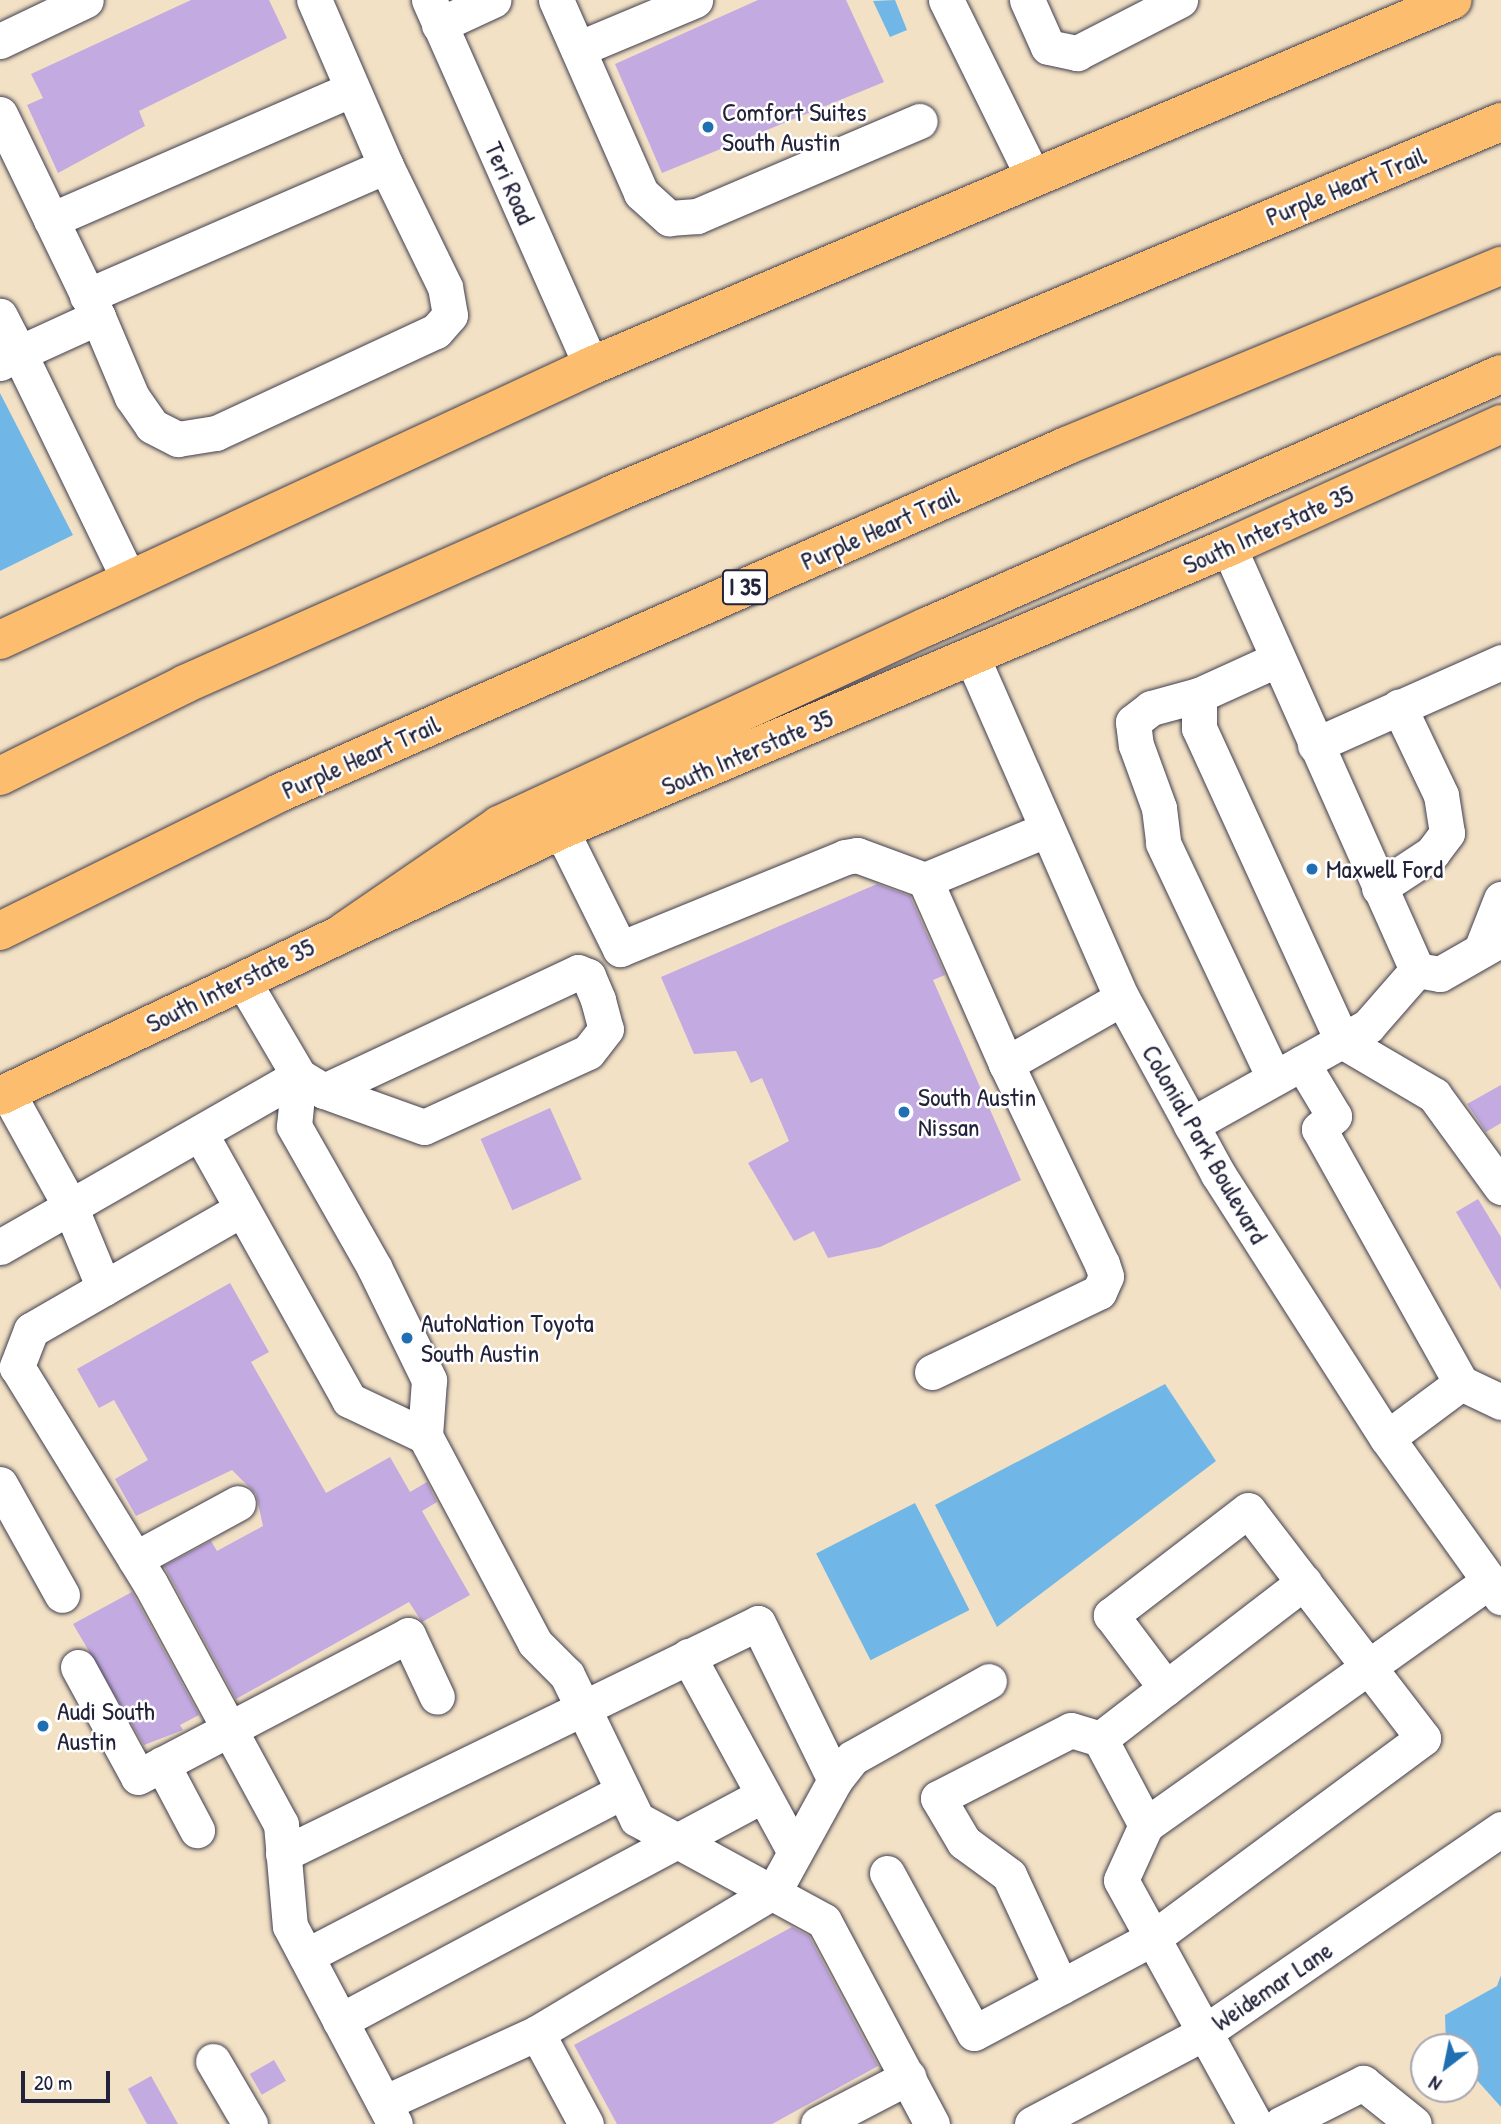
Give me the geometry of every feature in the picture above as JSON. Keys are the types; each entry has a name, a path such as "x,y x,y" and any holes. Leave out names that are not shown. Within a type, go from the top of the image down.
{"main road":[{"path":"0,640 591,366 1453,0"},
{"name":"Purple Heart Trail","path":"0,776 185,684 613,495 1501,122"},
{"name":"Purple Heart Trail","path":"0,931 279,793 1066,446 1501,266"},
{"path":"345,931 499,825 926,627 1501,374"},
{"name":"South Interstate 35","path":"4,1094 242,978 561,830 1229,547 1501,424"}],"street":[{"path":"0,41 86,0"},
{"path":"0,114 93,307 132,397 152,426 178,439 216,433 436,331 450,315 445,287 386,166 314,0"},
{"path":"434,13 493,0"},
{"path":"556,0 641,193 669,218 697,216 920,121"},
{"path":"578,49 695,0"},
{"path":"946,0 1034,179"},
{"path":"1027,0 1048,47 1077,53 1129,11 1180,0"},
{"name":"Teri Road","path":"434,13 591,366"},
{"path":"51,220 352,89"},
{"path":"10,358 93,307 386,166"},
{"path":"0,316 10,358 129,580"},
{"path":"1229,547 1276,660 1416,970"},
{"name":"Colonial Park Boulevard","path":"972,657 1043,831 1122,998 1191,1125 1387,1438 1495,1589"},
{"path":"1276,660 1199,695 1151,708 1133,722 1136,745 1159,808 1163,843 1288,1071 1334,1116 1319,1129 1461,1383 1501,1402"},
{"path":"1315,745 1501,662"},
{"path":"1199,695 1199,728 1342,1041 1434,1095 1501,1187"},
{"path":"1380,888 1432,853 1447,833 1441,795 1399,707"},
{"path":"561,830 620,949"},
{"path":"588,976 620,949 857,855 925,880 1043,831"},
{"path":"925,880 1006,1064 1106,1276 1099,1292 932,1372"},
{"path":"1416,970 1440,974 1491,944 1501,899"},
{"path":"1191,1125 1368,1026 1416,970"},
{"path":"0,1247 69,1204 200,1133 312,1084 578,972 588,976 606,1029 602,1040 435,1124 403,1123 312,1084 242,978"},
{"path":"1006,1064 1122,998"},
{"path":"312,1084 294,1126 374,1267 429,1380 425,1436 536,1643 567,1675 637,1819 774,1891 824,1921 932,2124"},
{"path":"4,1094 69,1204 104,1288"},
{"path":"200,1133 349,1400 425,1436"},
{"path":"242,1209 31,1330 17,1367 135,1559 281,1824 290,1926 390,2114 537,2033 774,1891 835,1780 852,1758 989,1681"},
{"path":"1387,1438 1461,1383"},
{"path":"0,1484 62,1595"},
{"path":"135,1559 238,1503"},
{"path":"887,1873 974,2033 1153,1938 1423,1738 1248,1510 1111,1615 1166,1688"},
{"path":"1100,1739 1304,1582"},
{"path":"1255,2124 1202,2034 1121,1880 1146,1825 1370,1666 1495,1589"},
{"path":"283,1854 758,1623 835,1780"},
{"path":"78,1667 138,1777 408,1635 437,1697"},
{"path":"688,1656 795,1852"},
{"path":"1061,1987 1009,1875 964,1842 938,1798 1071,1730 1100,1739 1146,1825"},
{"path":"162,1764 197,1830"},
{"path":"306,1956 623,1791"},
{"path":"340,2021 681,1842 764,1795"},
{"name":"Weidemar Lane","path":"1032,2124 1202,2034 1501,1829"},
{"path":"537,2033 586,2124"},
{"path":"213,2061 250,2124"},
{"path":"818,2124 908,2077"},
{"path":"1281,2124 1363,2084 1414,2124"}],"water":[{"path":"895,0 907,30 890,37 873,1"},
{"path":"0,393 73,535 0,571"},
{"path":"1165,1384 1216,1461 997,1627 935,1505"},
{"path":"915,1503 969,1610 871,1660 816,1553"},
{"path":"1501,1975 1501,2107 1480,2084 1480,2033 1446,2033 1445,2015 1497,1986"}],"building":[{"path":"191,0 269,0 287,38 139,111 145,126 58,173 27,105 43,98 31,74"},
{"name":"Comfort Suites South Austin","path":"758,0 846,0 884,82 662,173 615,64"},
{"path":"877,884 910,896 945,975 933,980 1021,1180 880,1247 828,1258 814,1231 794,1241 748,1163 789,1141 762,1078 751,1083 736,1051 694,1054 661,977"},
{"path":"1501,1085 1501,1123 1486,1132 1467,1104"},
{"path":"550,1108 582,1179 512,1210 481,1139"},
{"path":"1478,1199 1501,1237 1501,1290 1456,1212"},
{"path":"230,1283 269,1352 251,1362 326,1493 390,1457 410,1492 427,1482 437,1502 422,1511 470,1595 422,1622 409,1602 236,1699 164,1566 211,1541 217,1551 263,1526 256,1494 232,1470 136,1516 115,1479 148,1460 114,1400 99,1408 77,1369"},
{"path":"132,1592 199,1715 180,1725 183,1730 144,1745 73,1624"},
{"path":"792,1927 809,1936 878,2066 772,2124 617,2124 574,2045"},
{"path":"274,2060 286,2081 262,2095 250,2074"},
{"path":"151,2076 178,2124 147,2124 128,2089"}],"place":[{"name":"Comfort Suites South Austin","path":"708,127"},
{"name":"Maxwell Ford","path":"1312,869"},
{"name":"South Austin Nissan","path":"904,1112"},
{"name":"AutoNation Toyota South Austin","path":"407,1338"},
{"name":"Audi South Austin","path":"43,1726"}]}
